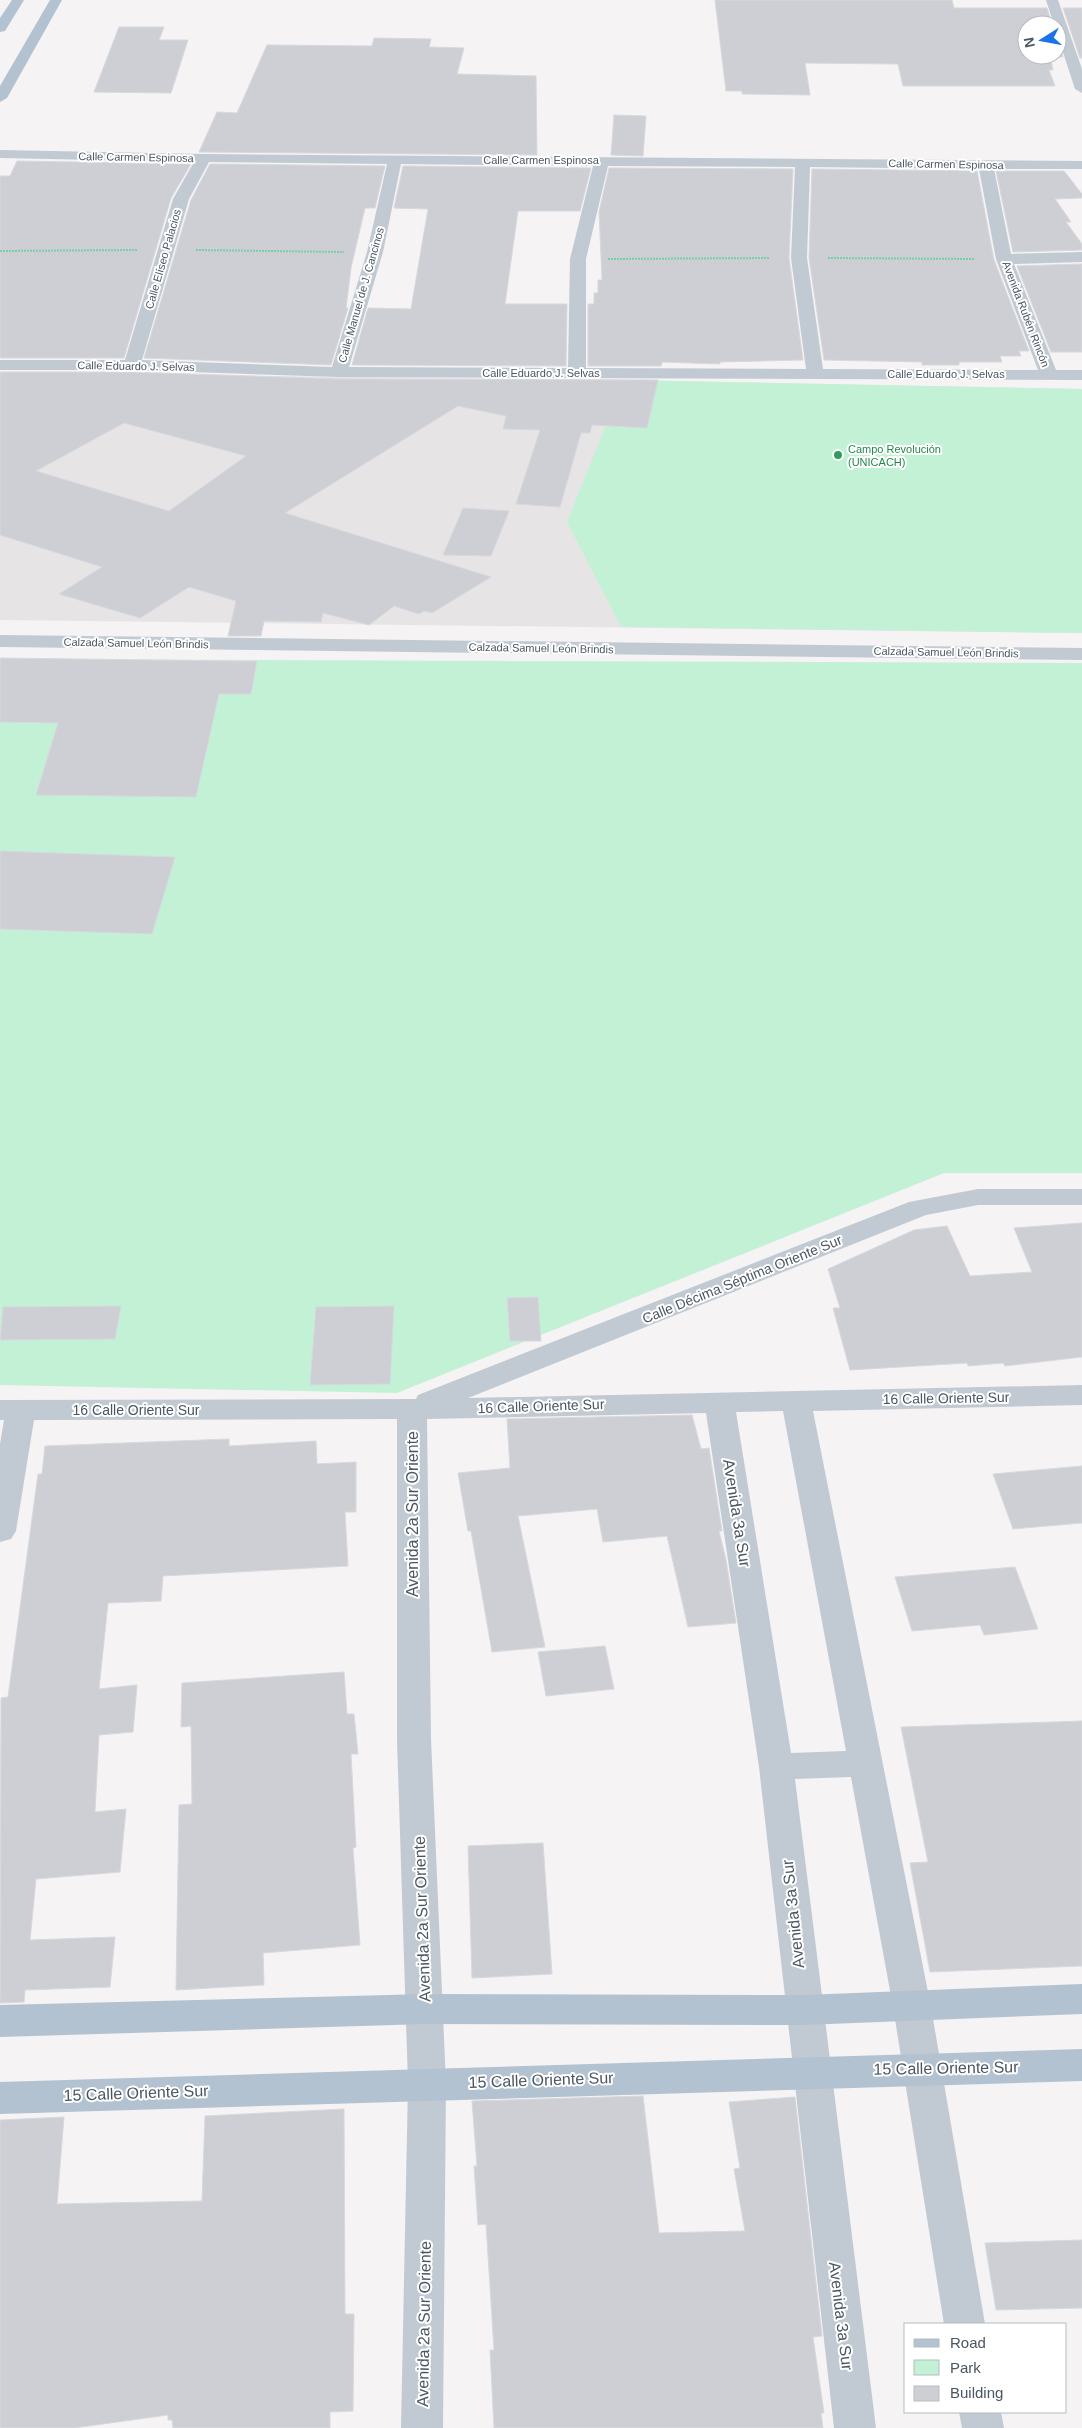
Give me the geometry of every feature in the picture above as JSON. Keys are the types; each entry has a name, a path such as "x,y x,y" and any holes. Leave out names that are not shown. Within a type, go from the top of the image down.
{"main road":[{"path":"0,28 18,0"},
{"path":"1,96 56,0"},
{"path":"0,2021 426,2009 804,2010 1082,1999"},
{"name":"15 Calle Oriente Sur","path":"0,2098 1082,2065"}],"street":[{"path":"1052,0 1058,15"},
{"path":"1067,16 1074,16"},
{"path":"1067,43 1082,89"},
{"name":"Calle Carmen Espinosa","path":"0,154 204,158 602,160 1082,166"},
{"name":"Calle Elíseo Palacios","path":"132,365 181,199 204,158"},
{"name":"Calle Manuel de J. Cancinos","path":"339,372 375,252 396,159"},
{"path":"578,373 578,259 602,160"},
{"path":"803,162 799,258 815,374"},
{"name":"Avenida Rubén Rincón","path":"986,165 1004,258 1049,375"},
{"path":"1004,258 1082,257"},
{"name":"Calle Eduardo J. Selvas","path":"0,365 132,365 339,372 1082,375"},
{"name":"Calzada Samuel León Brindis","path":"0,641 1082,654"},
{"name":"Calle Décima Séptima Oriente Sur","path":"412,1409 919,1208 978,1197 1082,1197"},
{"name":"16 Calle Oriente Sur","path":"10,1410 412,1409 720,1401 1082,1395"},
{"name":"Avenida 3a Sur","path":"720,1401 776,1767 811,2072 856,2428"},
{"path":"796,1401 912,2006 965,2323"},
{"name":"Avenida 2a Sur Oriente","path":"412,1409 414,1739 426,2009 427,2084 422,2428"},
{"path":"0,1531 10,1410"},
{"path":"776,1767 864,1763"},
{"path":"980,2413 982,2428"}],"shaded area":[{"path":"0,373 624,380 1082,389 1082,633 0,620"}],"green space":[{"name":"Campo Revolución (UNICACH)","path":"624,380 1082,389 1082,633 621,627 567,522"},
{"path":"0,659 1082,663 1082,1173 944,1173 397,1393 0,1385"}],"building":[{"path":"715,0 952,0 954,8 1047,8 1049,15 1017,15 1017,65 1052,65 1053,70 1049,70 1055,86 903,86 898,64 805,63 810,95 742,94 742,91 726,91"},
{"path":"1063,8 1082,8 1082,58 1080,58 1067,15"},
{"path":"119,27 164,27 159,40 188,40 171,93 94,92"},
{"path":"374,38 431,39 429,47 464,48 457,74 536,76 537,155 199,152 217,112 237,113 267,45 372,46"},
{"path":"614,115 646,116 643,156 611,155"},
{"path":"17,161 191,164 171,198 124,358 0,358 0,176 10,176"},
{"path":"210,164 385,166 375,208 365,208 351,268 346,308 348,308 331,365 144,358 191,200"},
{"path":"403,166 591,168 580,211 518,211 505,304 567,304 566,366 352,365 368,308 411,309 428,209 394,208"},
{"path":"609,168 793,169 789,258 803,360 720,362 720,364 662,362 661,366 588,366 588,304 594,304 594,293 598,293 598,280 602,280 599,212"},
{"path":"812,169 977,171 994,260 1029,351 1019,351 1021,356 1000,356 1002,362 959,362 959,365 922,365 922,362 824,360 809,258"},
{"path":"996,171 1064,171 1082,194 1082,198 1055,199 1071,222 1066,222 1082,244 1082,250 1013,252"},
{"path":"1082,264 1082,352 1051,352 1017,266"},
{"path":"0,372 132,372 339,379 658,380 647,428 592,425 590,433 581,433 560,507 516,504 540,430 503,429 506,416 458,406 285,513 491,577 432,613 424,611 419,614 394,606 369,625 323,613 321,622 264,621 261,636 228,636 236,601 189,587 140,618 59,594 102,567 0,535","holes":["124,423 246,456 169,511 36,471"]},
{"path":"463,508 509,511 491,556 443,555"},
{"path":"0,658 257,661 251,694 219,694 196,797 36,795 58,723 0,722"},
{"path":"0,851 175,857 152,934 0,929"},
{"path":"1082,1223 1082,1357 1005,1366 1003,1363 968,1366 967,1363 850,1370 833,1308 840,1308 828,1269 914,1230 947,1226 970,1276 1032,1272 1014,1228"},
{"path":"538,1297 541,1341 510,1341 507,1298"},
{"path":"121,1306 115,1339 0,1340 3,1307"},
{"path":"394,1306 390,1384 310,1385 316,1307"},
{"path":"692,1415 701,1449 709,1448 722,1531 719,1531 726,1560 736,1623 688,1627 667,1536 603,1542 597,1509 518,1516 545,1647 492,1652 471,1531 468,1531 458,1473 510,1468 507,1419"},
{"path":"229,1439 229,1446 316,1441 317,1464 356,1462 356,1512 345,1512 348,1566 163,1576 161,1601 108,1603 99,1689 137,1685 133,1732 99,1735 95,1812 126,1809 120,1872 36,1879 30,1940 115,1937 110,1987 25,1990 24,2002 0,2003 1,1698 8,1697 38,1474 42,1474 45,1446"},
{"path":"1082,1466 1082,1523 1013,1529 993,1474"},
{"path":"1015,1567 1038,1629 984,1635 980,1625 912,1631 895,1577"},
{"path":"605,1646 614,1689 546,1696 538,1652"},
{"path":"344,1672 347,1714 354,1714 358,1754 351,1754 356,1847 353,1848 360,1945 263,1953 264,1985 176,1990 179,1805 192,1804 191,1726 181,1727 182,1683"},
{"path":"1082,1721 1082,1966 930,1972 910,1863 928,1862 901,1727"},
{"path":"543,1843 552,1974 472,1978 468,1846"},
{"path":"643,2096 659,2233 745,2231 734,2169 740,2168 729,2102 795,2097 822,2336 813,2337 824,2413 821,2413 823,2428 494,2428 490,2350 494,2350 486,2224 478,2225 474,2166 477,2166 472,2101"},
{"path":"344,2109 345,2314 354,2314 353,2411 330,2412 330,2428 173,2428 172,2420 168,2420 168,2415 74,2428 0,2428 0,2120 64,2117 57,2204 202,2201 205,2116"},
{"path":"1082,2240 1082,2308 996,2310 985,2243"}],"place":[{"name":"Campo Revolución (UNICACH)","path":"838,455"}]}
